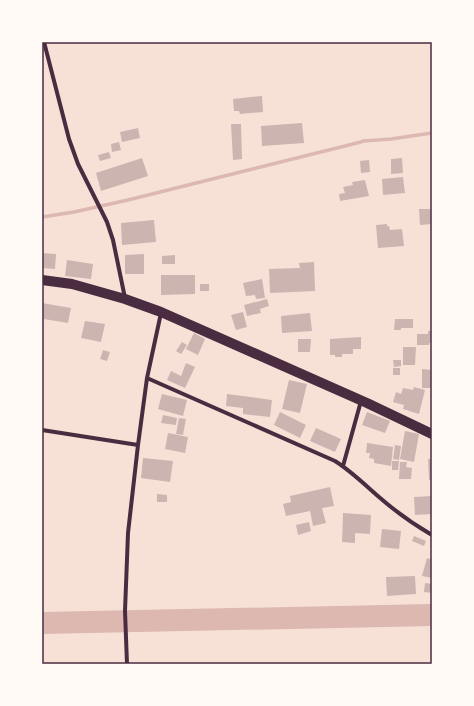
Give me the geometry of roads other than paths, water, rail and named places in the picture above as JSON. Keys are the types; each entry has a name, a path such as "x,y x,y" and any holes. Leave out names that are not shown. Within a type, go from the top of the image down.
{"main road":[{"path":"42,280 72,284 125,299 161,312 361,400 432,434"}],"street":[{"path":"44,42 69,139 78,164 108,222 125,299"},
{"path":"127,664 125,611 128,533 147,378 161,312"},
{"path":"147,378 304,447 343,466 410,521 432,535"},
{"path":"343,466 361,400"},
{"path":"42,430 138,445"}],"waterway":[{"path":"42,217 74,212 128,200 363,141 391,139 432,133"},
{"path":"42,623 432,615"}]}
